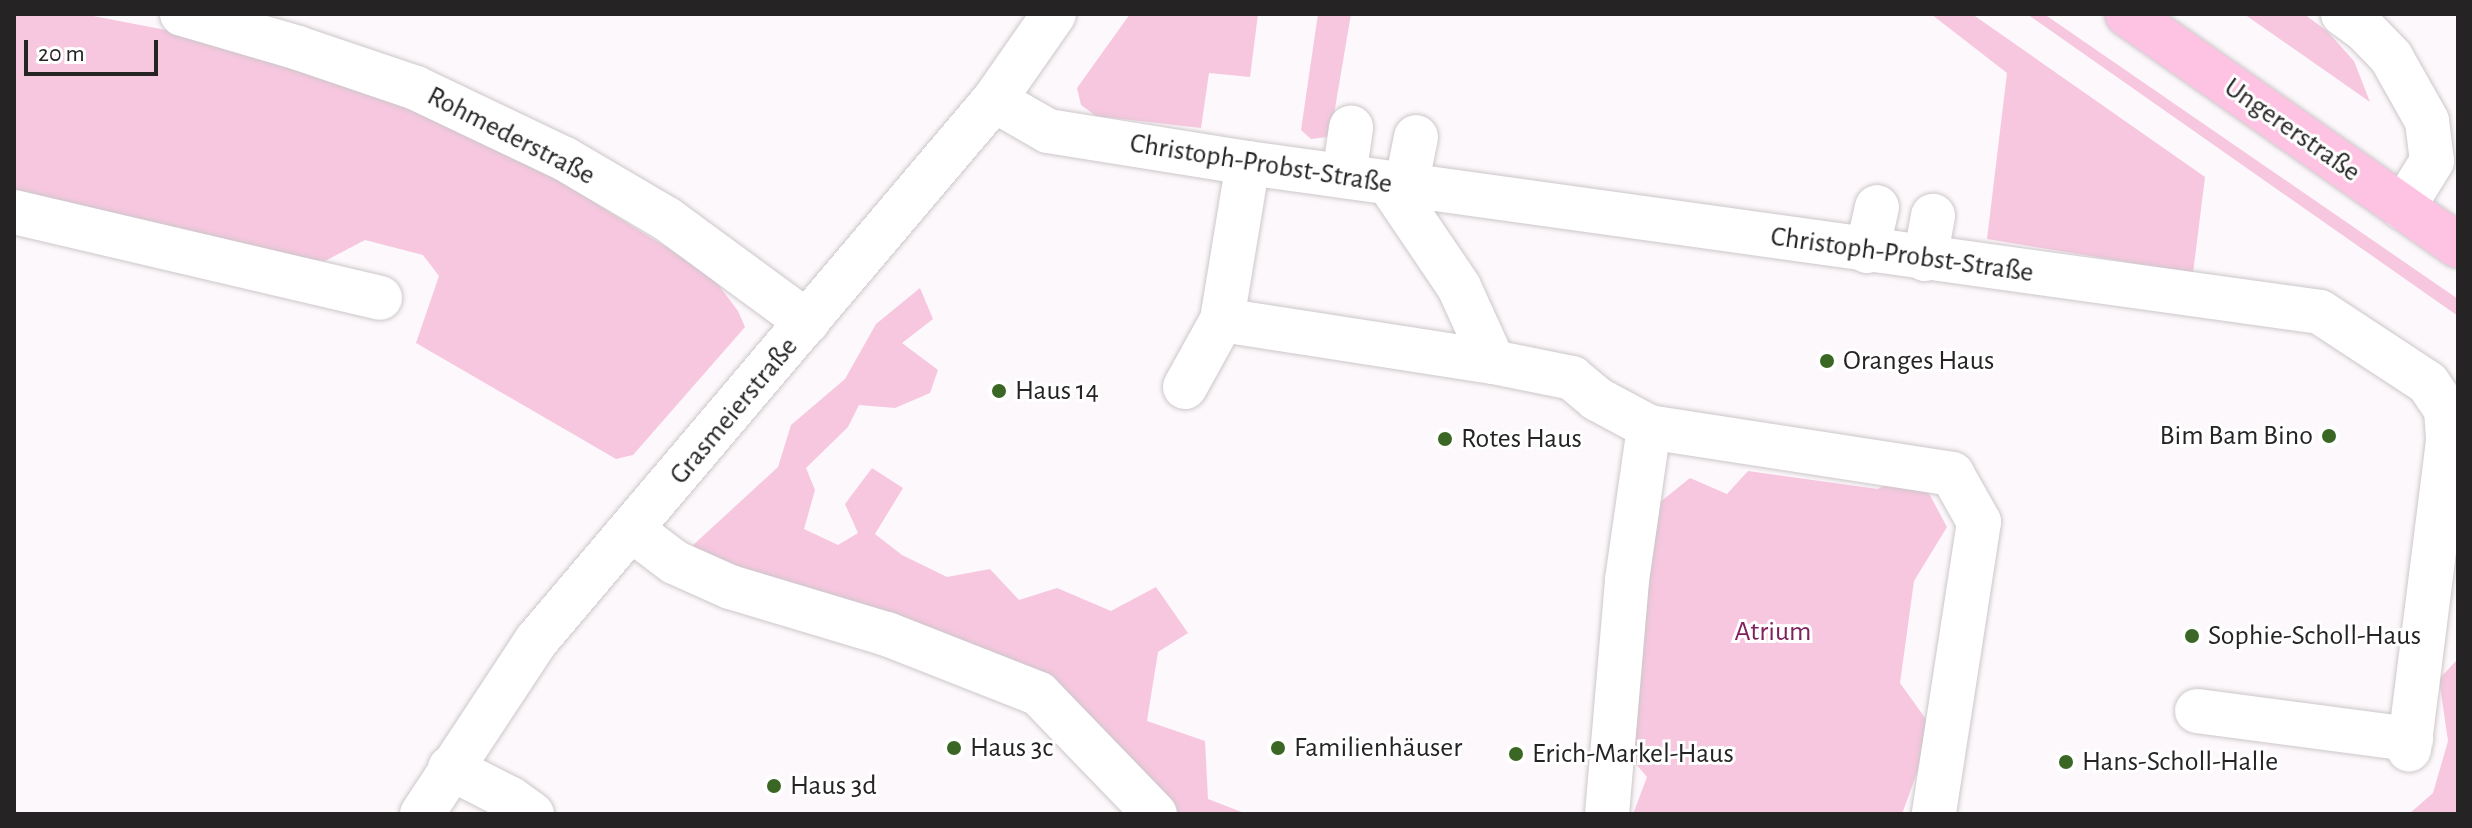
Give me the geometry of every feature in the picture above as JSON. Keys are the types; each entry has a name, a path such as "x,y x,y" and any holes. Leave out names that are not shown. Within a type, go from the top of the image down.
{"main road":[{"name":"Ungererstraße","path":"2127,14 2458,246"}],"street":[{"name":"Rohmederstraße","path":"182,14 298,48 416,88 565,159 667,219 807,322"},
{"name":"Grasmeierstraße","path":"422,814 536,641 994,100 1054,14"},
{"path":"2343,14 2364,29 2391,57 2427,121 2432,161 2403,208"},
{"name":"Christoph-Probst-Straße","path":"994,100 1048,131 1248,163 2320,312 2428,383 2446,410 2448,441 2410,744 2197,711"},
{"path":"1344,176 1351,128"},
{"path":"1416,137 1398,186 1459,287 1493,362"},
{"path":"1185,387 1222,320 1248,163"},
{"path":"1867,251 1877,207"},
{"path":"14,212 380,298"},
{"path":"1925,259 1933,216"},
{"path":"1222,320 1493,362 1572,378 1597,399 1649,427 1952,474 1979,522 1934,814"},
{"path":"1607,814 1627,580 1649,427"},
{"path":"632,530 674,562 730,587 887,634 1039,694 1155,814"},
{"path":"450,768 532,814"}],"green space":[{"path":"14,14 83,14 207,38 428,113 542,170 711,275 738,311 745,327 633,455 616,459 416,343 439,276 423,255 365,240 325,261 297,258 14,192"},
{"path":"1130,14 1258,14 1250,77 1209,73 1201,128 1096,116 1081,105 1077,88"},
{"path":"1318,14 1351,14 1332,126 1327,137 1311,139 1301,130"},
{"path":"1931,14 1972,14 2205,177 2193,273 1987,239 2007,73"},
{"path":"2027,14 2044,14 2458,299 2458,316"},
{"path":"2244,14 2304,14 2327,31 2354,61 2370,102"},
{"path":"920,288 933,319 902,343 938,370 930,393 895,408 859,405 848,427 806,468 815,490 804,529 838,545 858,533 845,504 872,468 903,488 875,534 902,555 947,577 990,569 1019,600 1057,588 1111,611 1156,587 1188,633 1158,652 1147,721 1205,741 1208,799 1247,814 1162,814 1069,713 691,547 778,467 791,425 845,379 876,324"},
{"name":"Atrium","path":"1748,471 1878,489 1893,480 1925,486 1947,527 1914,581 1900,683 1933,729 1902,814 1633,814 1647,777 1624,750 1654,507 1690,478 1727,494"},
{"path":"2458,659 2458,814 2409,814 2433,793 2448,741 2439,679"}],"place":[{"name":"Oranges Haus","path":"1827,361"},
{"name":"Haus 14","path":"999,391"},
{"name":"Bim Bam Bino","path":"2329,436"},
{"name":"Rotes Haus","path":"1445,439"},
{"name":"Sophie-Scholl-Haus","path":"2192,636"},
{"name":"Haus 3c","path":"954,748"},
{"name":"Familienhäuser","path":"1278,748"},
{"name":"Erich-Markel-Haus","path":"1516,754"},
{"name":"Hans-Scholl-Halle","path":"2066,762"},
{"name":"Haus 3d","path":"774,786"}]}
